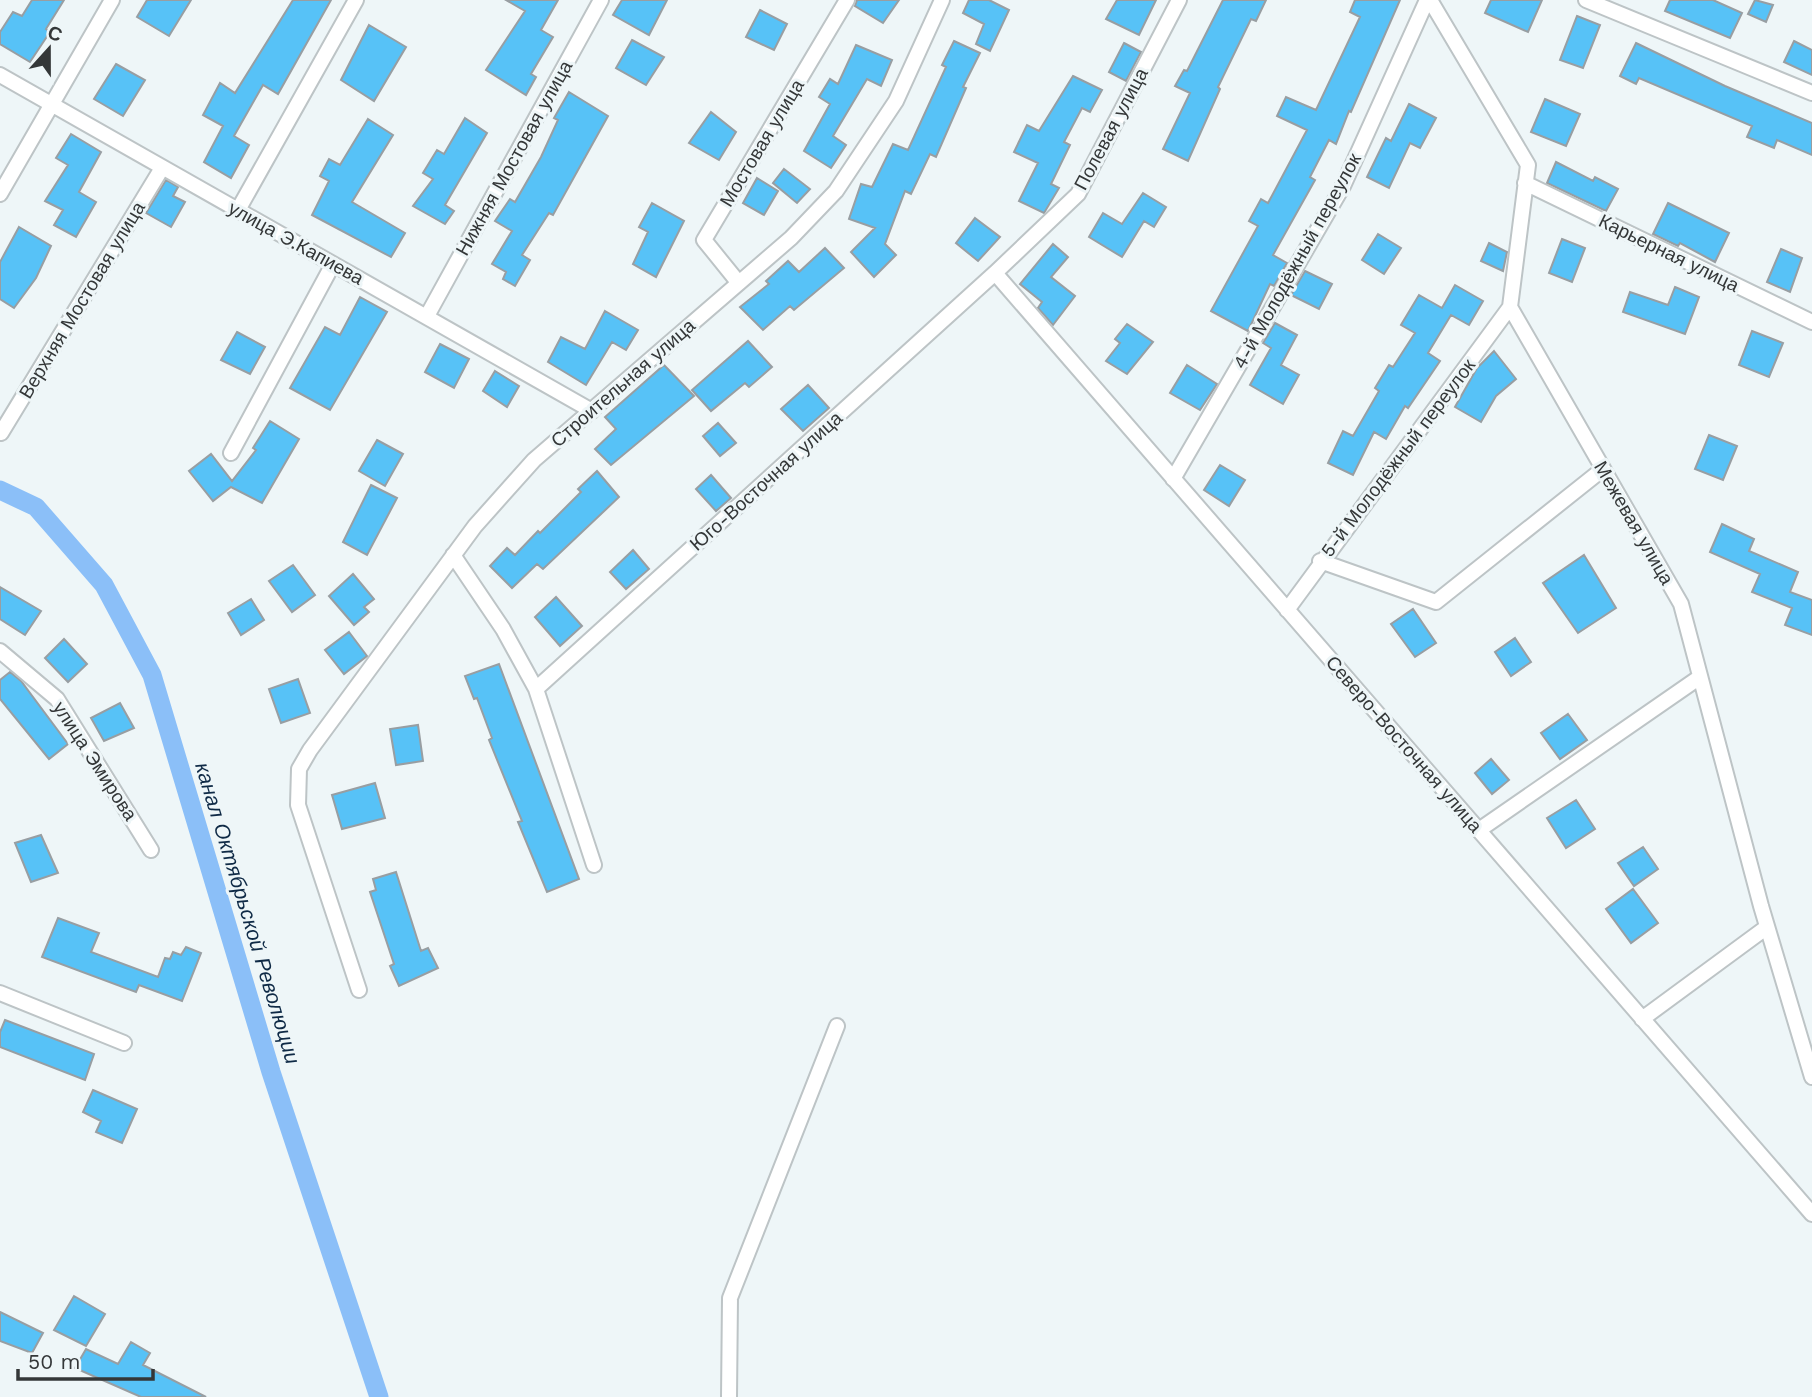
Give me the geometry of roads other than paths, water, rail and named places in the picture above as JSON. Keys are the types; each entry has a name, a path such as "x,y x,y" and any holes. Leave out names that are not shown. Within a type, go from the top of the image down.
{"street":[{"path":"0,194 112,0"},
{"path":"238,210 356,0"},
{"name":"Нижняя Мостовая улица","path":"427,316 601,0"},
{"name":"Мостовая улица","path":"738,282 704,240 847,0"},
{"name":"Строительная улица","path":"359,990 298,805 299,769 310,750 453,555 534,460 790,238 836,191 896,101 942,0"},
{"name":"Полевая улица","path":"995,274 1078,194 1179,0"},
{"path":"1429,0 1528,165 1510,307"},
{"name":"4-й Молодёжный переулок","path":"1173,479 1343,187 1429,0"},
{"path":"1586,0 1812,93"},
{"name":"улица Э.Капиева","path":"0,75 50,106 592,411"},
{"name":"Верхняя Мостовая улица","path":"1,433 162,168"},
{"name":"Карьерная улица","path":"1525,183 1812,322"},
{"path":"231,453 332,264"},
{"name":"Северо-Восточная улица","path":"995,274 1812,1214"},
{"name":"Юго-Восточная улица","path":"537,689 995,274"},
{"name":"Межевая улица","path":"1510,307 1681,604 1767,927 1812,1077"},
{"name":"5-й Молодёжный переулок","path":"1287,610 1510,307"},
{"path":"1321,561 1436,602 1603,469"},
{"path":"453,555 503,629 537,689 594,865"},
{"name":"улица Эмирова","path":"0,652 57,699 151,850"},
{"path":"1479,830 1700,677"},
{"path":"1643,1019 1767,927"},
{"path":"0,993 124,1043"},
{"path":"729,1397 730,1298 836,1026"}],"waterway":[{"name":"канал Октябрьской Революции","path":"0,490 36,507 104,585 152,675 271,1072 379,1397"}]}
